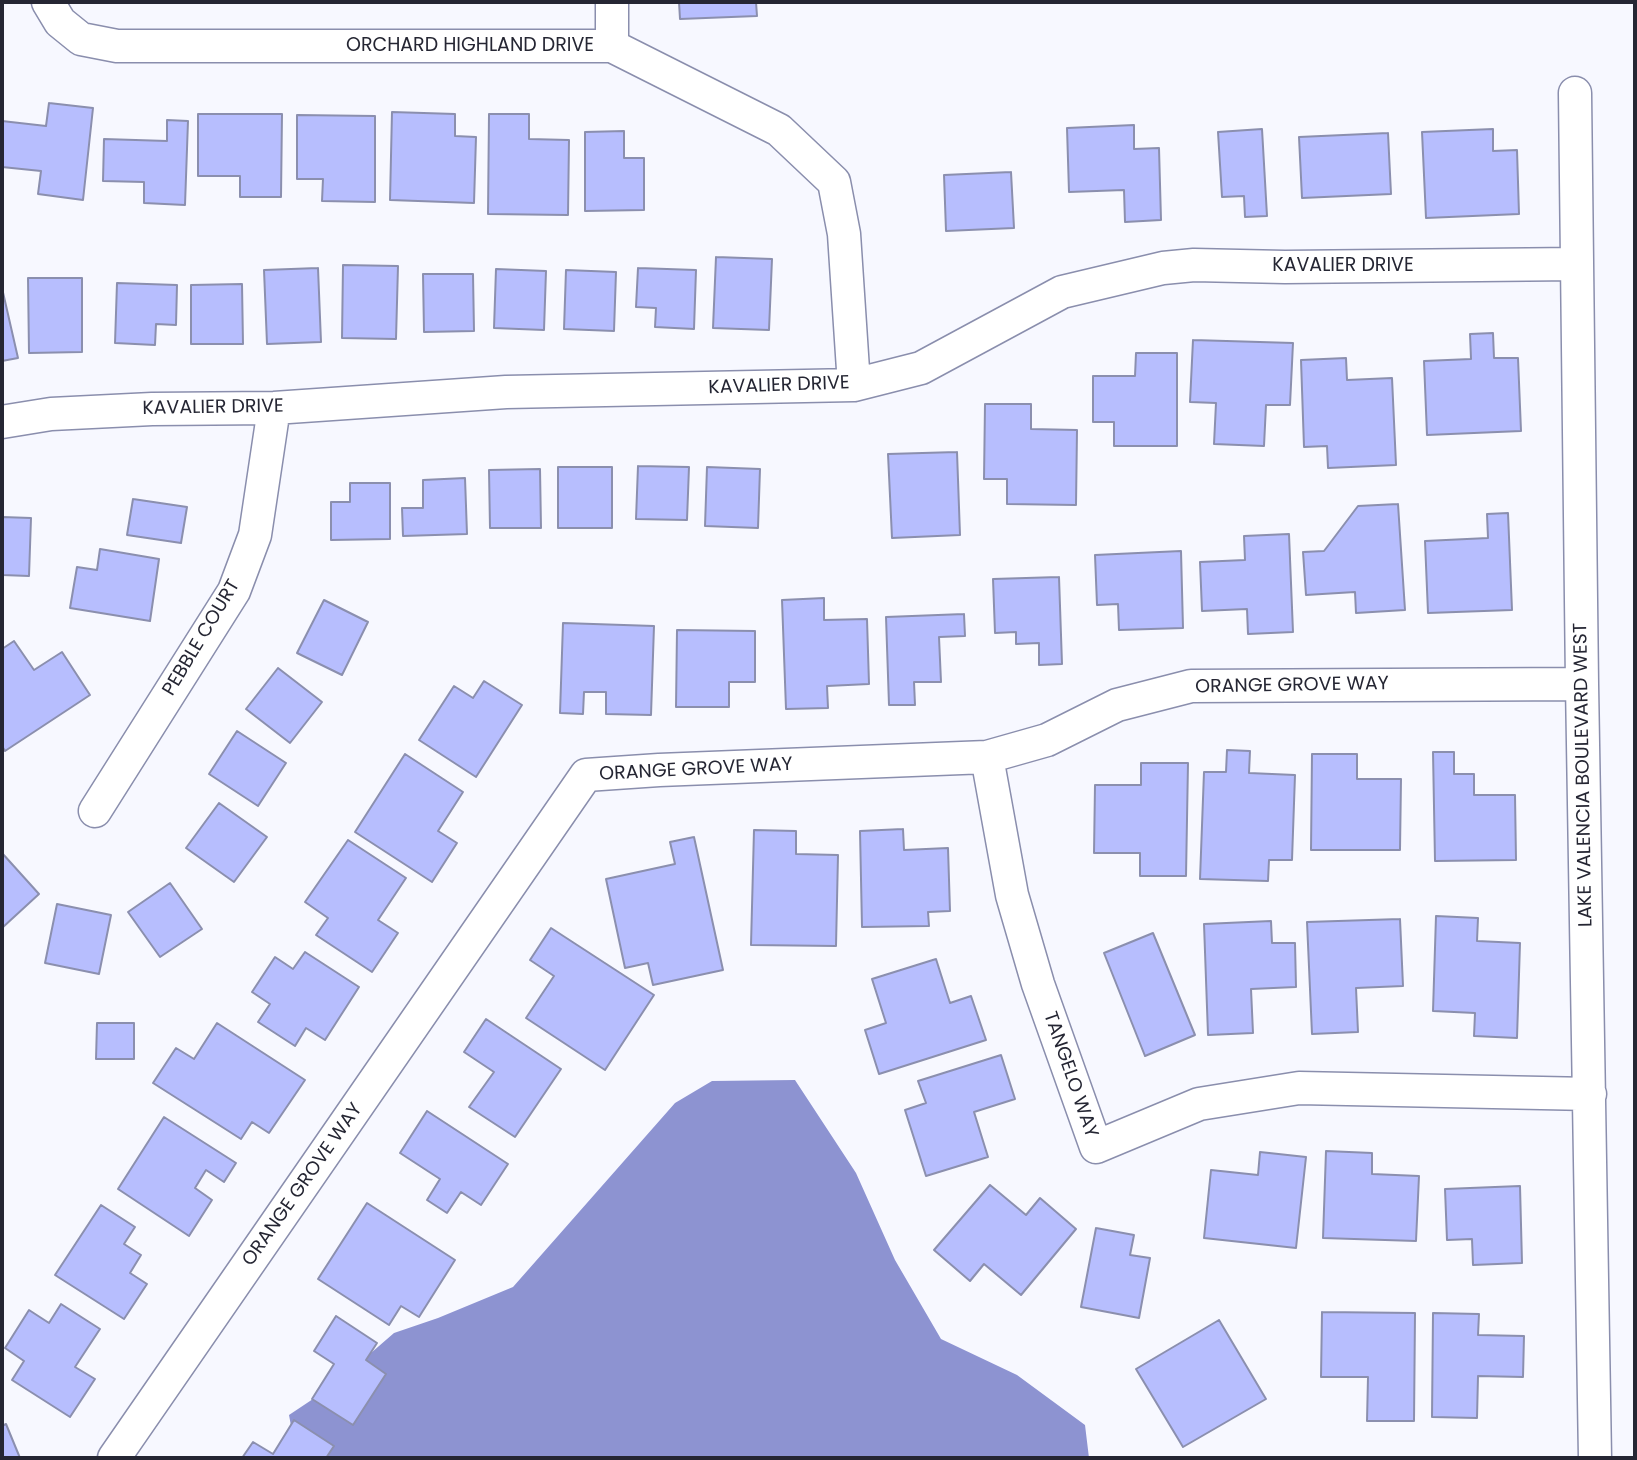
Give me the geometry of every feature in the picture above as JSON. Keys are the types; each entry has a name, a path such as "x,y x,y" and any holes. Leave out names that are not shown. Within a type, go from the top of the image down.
{"street":[{"name":"ORCHARD HIGHLAND DRIVE","path":"48,2 60,22 81,39 117,46 612,47 779,130 834,183 844,234 854,385"},
{"path":"612,2 612,47"},
{"name":"LAKE VALENCIA BOULEVARD WEST","path":"1575,93 1595,1458"},
{"name":"KAVALIER DRIVE","path":"2,422 51,414 152,409 274,408 506,392 854,385 922,368 1062,292 1163,268 1194,265 1285,267 1576,264"},
{"name":"PEBBLE COURT","path":"95,811 234,591 255,535 274,408"},
{"name":"ORANGE GROVE WAY","path":"114,1458 586,775 987,758 1047,740 1117,705 1191,686 1582,684"},
{"name":"TANGELO WAY","path":"987,758 1012,895 1038,984 1096,1147 1199,1104 1298,1088 1590,1094"}],"water":[{"path":"795,1080 856,1173 895,1260 941,1339 1017,1375 1085,1425 1089,1458 297,1458 289,1415 334,1385 394,1333 513,1287 675,1103 712,1081"}],"building":[{"path":"679,2 756,2 757,16 680,19"},
{"path":"49,103 93,108 83,200 38,194 41,171 2,167 2,121 46,126"},
{"path":"392,112 455,114 455,136 476,137 474,203 390,200"},
{"path":"198,114 282,114 281,197 240,197 240,176 198,176"},
{"path":"489,114 529,114 529,139 569,140 568,215 488,214"},
{"path":"297,115 375,116 375,202 322,201 323,179 297,179"},
{"path":"167,120 188,121 185,205 144,203 144,182 103,181 104,139 167,141"},
{"path":"1134,125 1134,149 1159,148 1161,220 1125,222 1124,190 1069,192 1067,128"},
{"path":"1262,129 1267,216 1245,217 1244,196 1222,197 1218,132"},
{"path":"1493,129 1493,151 1517,150 1519,214 1426,218 1422,132"},
{"path":"624,131 624,158 644,158 644,210 585,211 585,132"},
{"path":"1388,133 1391,194 1302,198 1299,137"},
{"path":"1011,172 1014,228 946,231 944,175"},
{"path":"716,257 772,259 769,330 713,328"},
{"path":"343,265 398,266 396,339 342,338"},
{"path":"318,268 321,342 267,344 264,270"},
{"path":"638,268 696,270 694,329 655,327 656,308 636,307"},
{"path":"496,269 546,271 544,330 494,328"},
{"path":"566,270 616,272 614,331 564,329"},
{"path":"423,274 473,274 474,331 424,332"},
{"path":"28,278 82,278 82,352 29,353"},
{"path":"117,283 177,285 176,325 156,324 155,345 115,343"},
{"path":"242,284 243,344 191,344 191,285"},
{"path":"2,288 18,358 2,361"},
{"path":"1493,333 1494,358 1518,358 1521,431 1427,435 1424,361 1471,359 1470,334"},
{"path":"1193,340 1293,343 1290,405 1266,405 1264,446 1214,444 1216,403 1190,402"},
{"path":"1136,353 1177,353 1177,446 1114,446 1114,422 1093,422 1093,376 1135,376"},
{"path":"1346,358 1347,380 1392,378 1396,465 1328,468 1327,446 1304,447 1301,360"},
{"path":"985,404 1031,404 1031,429 1077,430 1076,505 1007,504 1007,479 984,479"},
{"path":"957,452 960,535 892,538 888,454"},
{"path":"638,466 689,467 687,520 636,519"},
{"path":"558,467 612,467 612,528 558,528"},
{"path":"707,467 760,469 758,528 705,526"},
{"path":"540,469 541,528 490,528 489,470"},
{"path":"465,478 467,534 403,536 402,508 423,508 423,480"},
{"path":"350,483 390,483 390,539 331,540 331,502 350,502"},
{"path":"133,499 187,507 181,543 127,535"},
{"path":"1398,504 1405,610 1356,613 1355,592 1306,595 1303,552 1324,551 1358,506"},
{"path":"1508,513 1512,610 1428,613 1425,541 1488,538 1487,514"},
{"path":"2,517 31,518 29,576 2,575"},
{"path":"1289,534 1293,632 1248,634 1247,609 1202,611 1200,562 1245,560 1244,536"},
{"path":"100,549 159,559 150,621 70,608 77,567 97,570"},
{"path":"1181,551 1183,628 1119,630 1118,604 1097,605 1095,555"},
{"path":"1059,577 1062,664 1039,665 1039,643 1016,644 1016,632 995,633 993,579"},
{"path":"824,598 824,620 867,619 869,684 827,686 828,708 786,709 782,600"},
{"path":"324,600 368,622 342,675 297,653"},
{"path":"964,614 965,636 939,637 941,682 914,682 915,705 889,705 886,617"},
{"path":"563,623 654,626 651,715 606,714 606,692 584,692 583,714 560,713"},
{"path":"677,630 755,631 755,682 729,682 729,707 676,707"},
{"path":"14,641 34,670 62,652 90,695 5,751 2,746 2,649"},
{"path":"278,668 322,702 290,743 246,709"},
{"path":"484,681 522,705 476,777 419,740 454,686 473,698"},
{"path":"237,731 286,763 258,806 209,774"},
{"path":"1227,750 1250,751 1249,773 1295,775 1292,860 1269,860 1268,881 1200,879 1204,772 1226,772"},
{"path":"1433,752 1454,752 1454,774 1474,774 1474,795 1515,795 1516,860 1435,861"},
{"path":"405,754 463,792 438,831 457,843 432,882 355,832"},
{"path":"1312,754 1357,754 1357,779 1401,779 1400,850 1311,850"},
{"path":"1141,763 1188,763 1186,876 1140,876 1140,853 1094,853 1095,785 1141,785"},
{"path":"219,803 267,837 234,882 186,848"},
{"path":"903,829 904,850 948,848 950,911 928,912 929,926 862,927 860,831"},
{"path":"754,830 796,831 796,854 838,855 836,946 751,945"},
{"path":"694,837 723,970 653,985 648,963 625,968 606,879 675,864 670,842"},
{"path":"348,840 406,878 378,920 398,933 372,972 316,935 328,918 305,902"},
{"path":"2,853 39,894 2,928"},
{"path":"170,883 202,929 160,957 128,912"},
{"path":"57,904 111,915 99,974 45,963"},
{"path":"1436,916 1478,918 1477,941 1520,943 1517,1038 1474,1036 1475,1013 1433,1011"},
{"path":"1400,919 1403,986 1356,988 1358,1032 1312,1034 1307,922"},
{"path":"1271,921 1272,943 1295,943 1296,987 1251,989 1253,1033 1208,1035 1204,924"},
{"path":"551,928 654,995 605,1070 526,1018 554,976 530,960"},
{"path":"1153,933 1195,1035 1145,1056 1104,953"},
{"path":"305,952 359,987 325,1040 306,1028 295,1046 258,1022 270,1004 252,992 275,957 293,969"},
{"path":"936,959 950,1003 971,996 986,1040 879,1074 865,1030 886,1023 872,979"},
{"path":"486,1019 561,1069 515,1137 469,1107 494,1072 464,1052"},
{"path":"97,1023 134,1023 134,1059 96,1059"},
{"path":"217,1023 305,1080 269,1133 252,1122 241,1139 153,1083 176,1048 194,1059"},
{"path":"1001,1055 1015,1099 974,1112 988,1157 926,1176 905,1110 926,1103 918,1081"},
{"path":"427,1111 508,1164 481,1205 461,1192 447,1213 427,1200 440,1179 400,1153"},
{"path":"164,1117 236,1163 224,1182 206,1170 195,1188 212,1200 189,1236 118,1189"},
{"path":"1326,1151 1372,1153 1372,1174 1419,1176 1416,1241 1323,1238"},
{"path":"1260,1152 1306,1157 1296,1248 1204,1238 1211,1170 1258,1175"},
{"path":"990,1185 1026,1215 1040,1198 1076,1229 1021,1295 984,1264 970,1281 934,1250"},
{"path":"1520,1186 1522,1263 1473,1265 1472,1239 1447,1240 1445,1189"},
{"path":"367,1203 455,1260 419,1317 401,1306 389,1325 318,1279"},
{"path":"101,1205 135,1227 124,1244 141,1255 130,1273 147,1284 124,1319 55,1275"},
{"path":"1096,1228 1134,1235 1130,1255 1150,1258 1139,1318 1081,1307"},
{"path":"61,1304 100,1329 75,1367 95,1379 70,1417 12,1380 24,1361 5,1348 29,1310 49,1323"},
{"path":"1322,1312 1415,1313 1414,1421 1367,1421 1368,1377 1321,1377"},
{"path":"1433,1313 1479,1314 1478,1335 1524,1336 1523,1377 1478,1376 1477,1418 1432,1417"},
{"path":"336,1316 377,1343 366,1360 386,1374 353,1425 312,1399 334,1364 314,1351"},
{"path":"1219,1320 1266,1399 1183,1447 1136,1369"},
{"path":"294,1420 334,1446 326,1458 242,1458 253,1442 273,1454"},
{"path":"6,1424 20,1458 2,1458 2,1426"}]}
